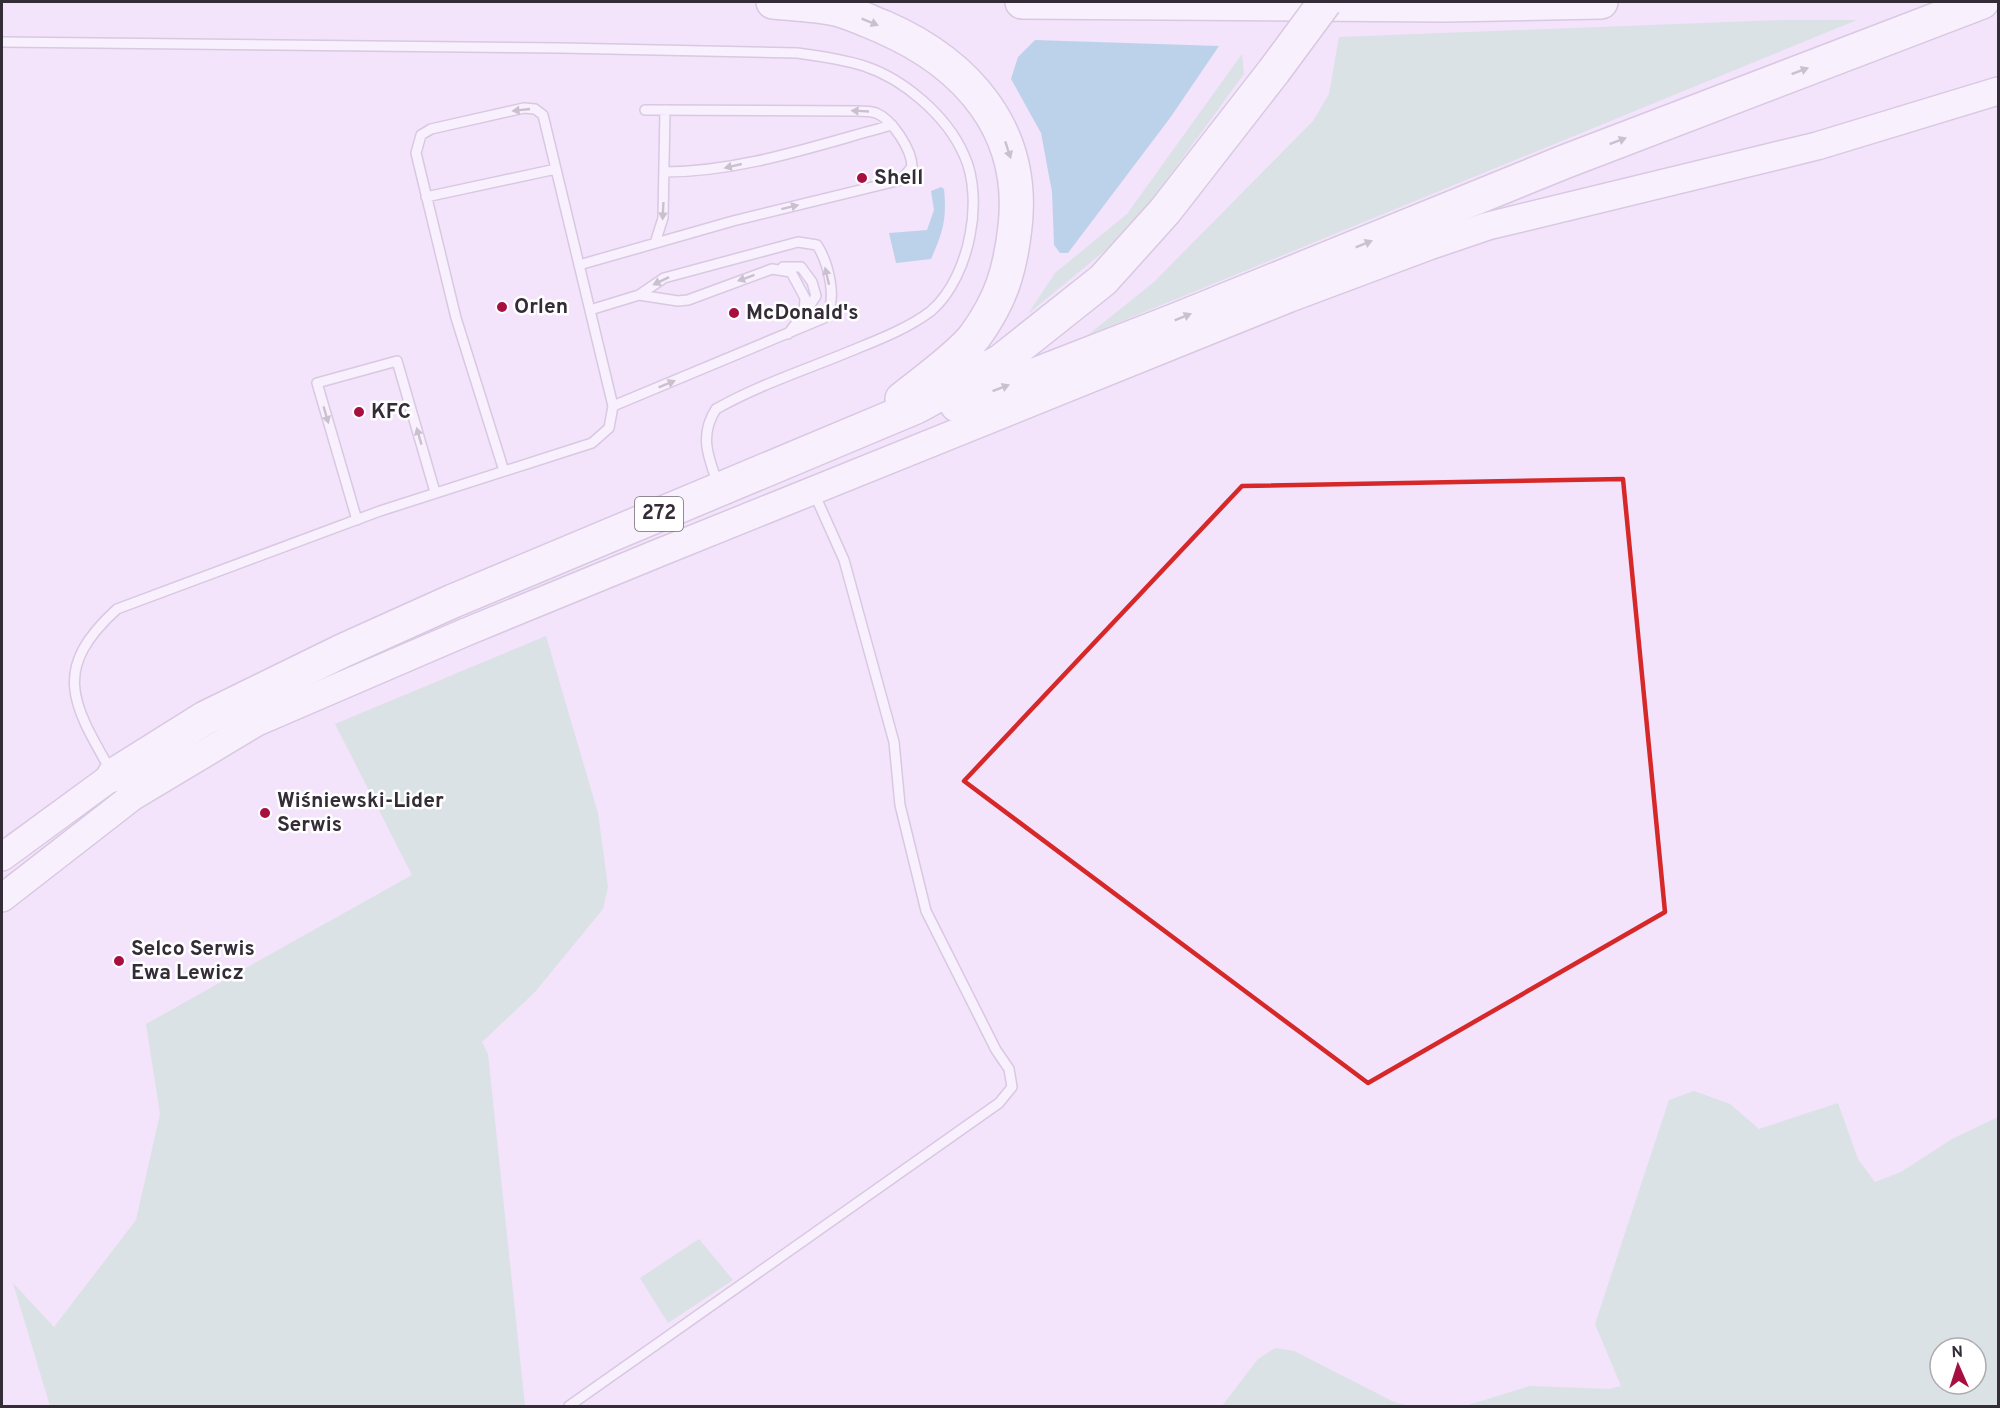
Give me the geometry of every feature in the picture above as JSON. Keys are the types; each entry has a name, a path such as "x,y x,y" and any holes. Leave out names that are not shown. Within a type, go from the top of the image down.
{"highway":[{"path":"773,2 837,10 901,35 933,54 961,76 984,101 1009,151 1018,201 1011,267 1000,296 973,338 866,428"},
{"path":"1022,2 1411,5 1601,2"},
{"path":"866,428 916,407 1001,361 1103,280 1165,211 1325,2"},
{"path":"866,428 918,420 1176,320 1574,158 1982,2"},
{"name":"272","path":"114,775 205,718 342,651 866,428"}],"street":[{"path":"2,898 132,797 257,722 466,632 814,490 1290,298 1488,226 1817,146 1998,91"},
{"name":"272","path":"2,857 114,775"}],"lane":[{"path":"2,42 573,48 797,53 834,58 866,67 893,80 919,99 947,126 965,156 973,198 973,218 968,246 955,281 932,310 888,336 716,409 708,421 705,434 706,448 720,489"},
{"path":"114,775 78,710 73,682 79,654 94,630 117,609 435,492 504,471 592,443 609,428 613,406 543,115 535,109 524,108 430,129 421,135 416,153 456,318 504,471"},
{"path":"579,265 733,221 901,180 910,172 912,162 892,126 876,113 867,111 645,110"},
{"path":"655,243 663,218 665,110"},
{"path":"664,172 697,172 730,168 892,126"},
{"path":"426,197 556,169"},
{"path":"590,309 639,295 664,278 798,242 812,243 822,253 833,300 832,307 818,323 613,406"},
{"path":"639,295 678,302 772,269 796,266 807,271 816,296 786,336"},
{"path":"357,520 317,383 397,361 435,492"},
{"path":"569,1407 999,1103 1012,1087 1009,1070 996,1050 926,911 900,805 891,731 844,560 814,490"}],"highlighted area":[{"path":"1623,479 1665,912 1368,1083 964,781 1242,486"}],"green space":[{"path":"1783,20 1857,20 1088,335 1154,282 1313,121 1329,94 1339,37"},
{"path":"1242,54 1244,74 1130,230 1028,314 1055,273 1127,214"},
{"path":"546,636 598,813 608,887 603,909 535,992 482,1042 488,1054 525,1406 50,1406 13,1283 54,1327 136,1220 160,1114 146,1024 412,875 335,724"},
{"path":"1694,1091 1730,1104 1759,1129 1838,1103 1858,1159 1875,1182 1901,1172 1952,1139 1998,1117 1998,1406 1465,1406 1530,1386 1609,1389 1621,1386 1595,1324 1669,1100"},
{"path":"699,1239 733,1280 668,1323 640,1278"},
{"path":"1275,1348 1294,1351 1394,1402 1409,1406 1222,1406 1258,1359"}],"water":[{"path":"1035,40 1219,46 1170,118 1068,253 1060,253 1054,245 1052,192 1041,133 1011,79 1018,57"},
{"path":"941,187 944,189 944,217 941,233 931,259 896,263 889,233 927,230 934,210 931,191"}],"place":[{"name":"Shell","path":"862,178"},
{"name":"Orlen","path":"502,307"},
{"name":"McDonald's","path":"734,313"},
{"name":"KFC","path":"359,412"},
{"name":"Wiśniewski-Lider Serwis","path":"265,813"},
{"name":"Selco Serwis Ewa Lewicz","path":"119,961"}]}
